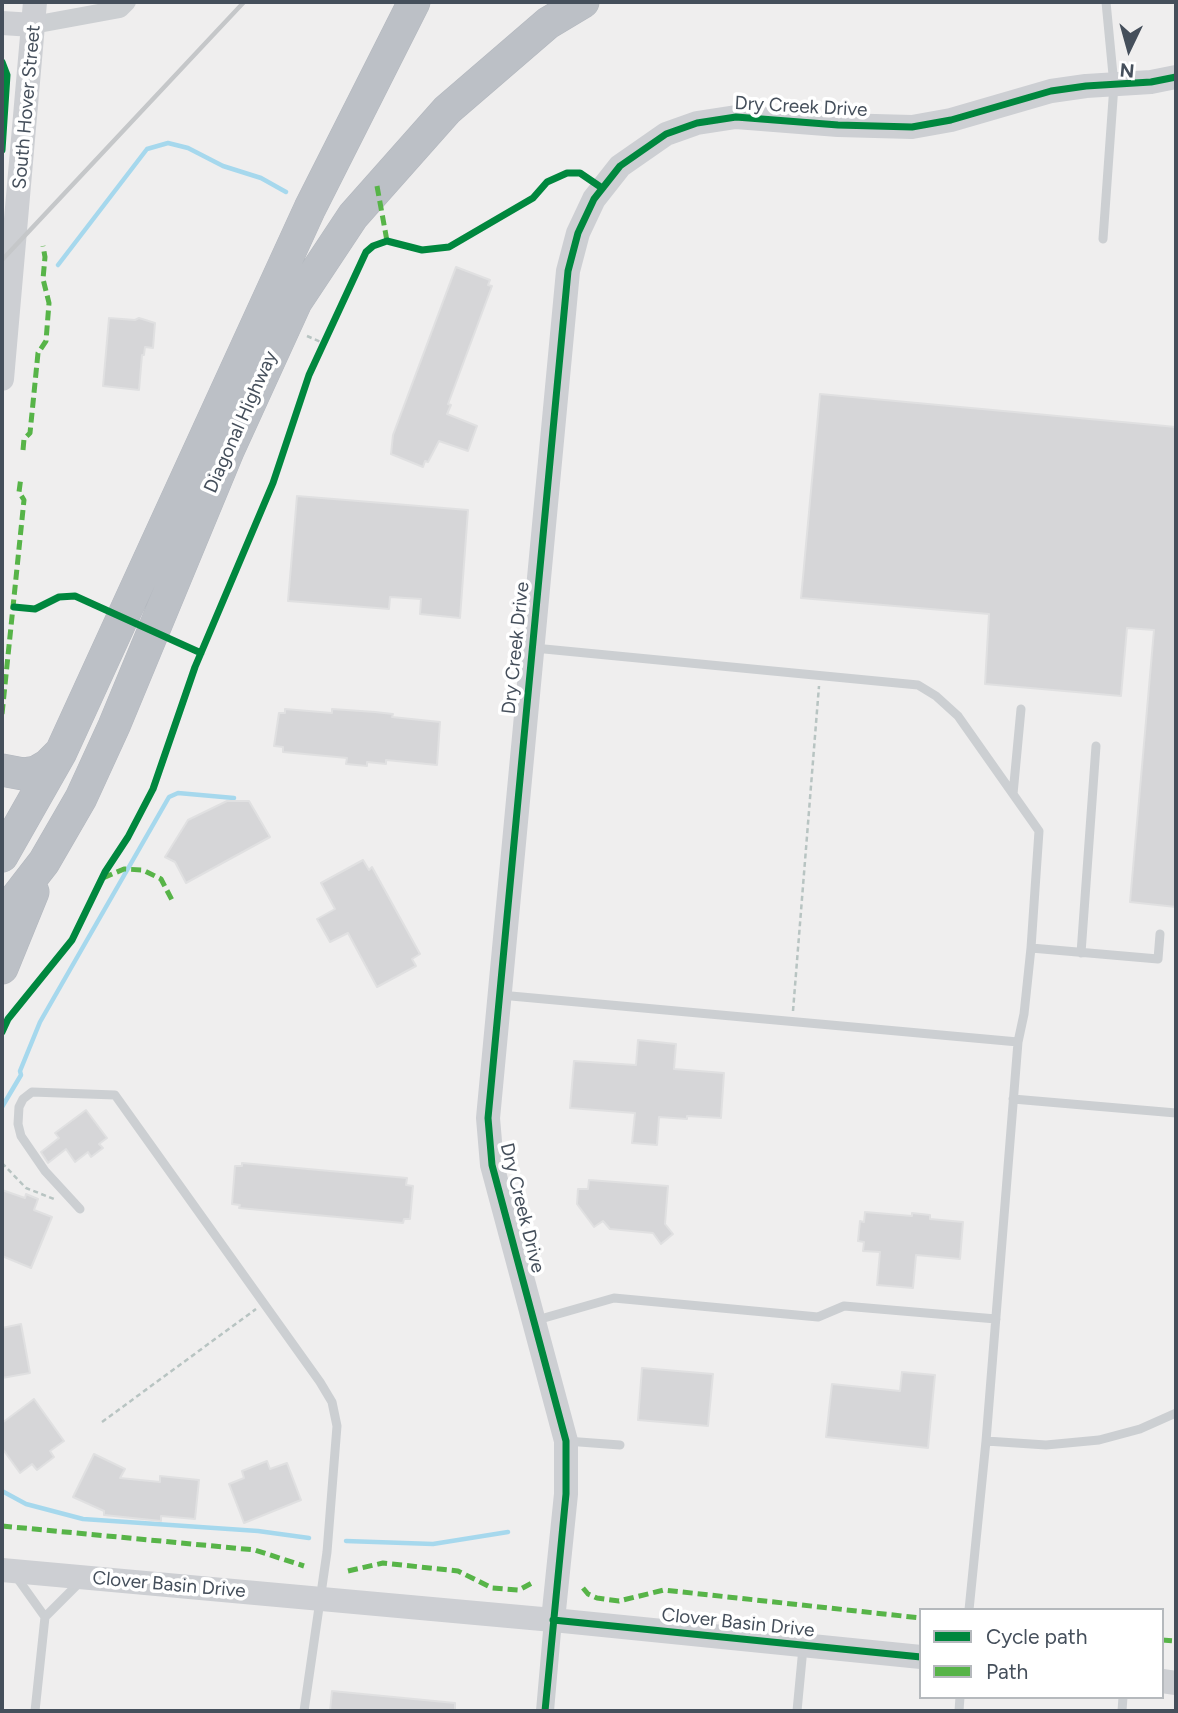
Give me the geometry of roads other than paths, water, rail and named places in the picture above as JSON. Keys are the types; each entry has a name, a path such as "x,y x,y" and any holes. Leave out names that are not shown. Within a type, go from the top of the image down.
{"highway":[{"name":"Diagonal Highway","path":"2,856 61,752 310,208 414,2"},
{"name":"Diagonal Highway","path":"2,916 44,862 81,798 114,726 194,530 296,302 353,216 447,110 548,23 583,2"},
{"path":"2,770 23,775 36,772 61,752"},
{"path":"2,968 44,862"}],"street":[{"path":"2,23 34,13 120,9 127,2"},
{"name":"South Hover Street","path":"2,379 34,13"},
{"name":"Dry Creek Drive","path":"545,1711 566,1494 566,1441 489,1150 488,1118 568,271 585,215 620,166 666,134 684,126 714,119 757,118 912,127 951,120 1051,91 1151,82 1176,77"},
{"name":"Clover Basin Drive","path":"7,1570 919,1657"}],"lane":[{"path":"1103,239 1114,85 1106,2"},
{"path":"531,648 906,682 930,691 951,708 1039,831 1031,948 1024,1014 1018,1042 986,1441 969,1608"},
{"path":"1013,794 1021,709"},
{"path":"1081,953 1096,746"},
{"path":"1031,948 1158,959 1160,934"},
{"path":"498,995 1018,1042"},
{"path":"80,1209 45,1171 21,1136 18,1124 19,1107 23,1099 32,1092 115,1095 320,1382 334,1408 337,1426 327,1552 304,1711"},
{"path":"1013,1099 1176,1113"},
{"path":"535,1321 614,1298 818,1317 844,1306 996,1319"},
{"path":"986,1441 1046,1445 1099,1440 1140,1429 1176,1413"},
{"path":"566,1441 620,1445"},
{"path":"7,1570 45,1617"},
{"path":"36,1711 45,1617 85,1577"},
{"path":"797,1711 803,1646"}],"waterway":[{"path":"58,265 147,149 168,143 188,148 223,166 261,178 286,192"},
{"path":"2,1107 21,1075 20,1071 40,1022 169,797 178,793 234,798"},
{"path":"2,1491 26,1504 83,1519 258,1531 309,1538"},
{"path":"346,1541 433,1544 508,1532"}],"railway":[{"path":"2,260 244,2"}]}
